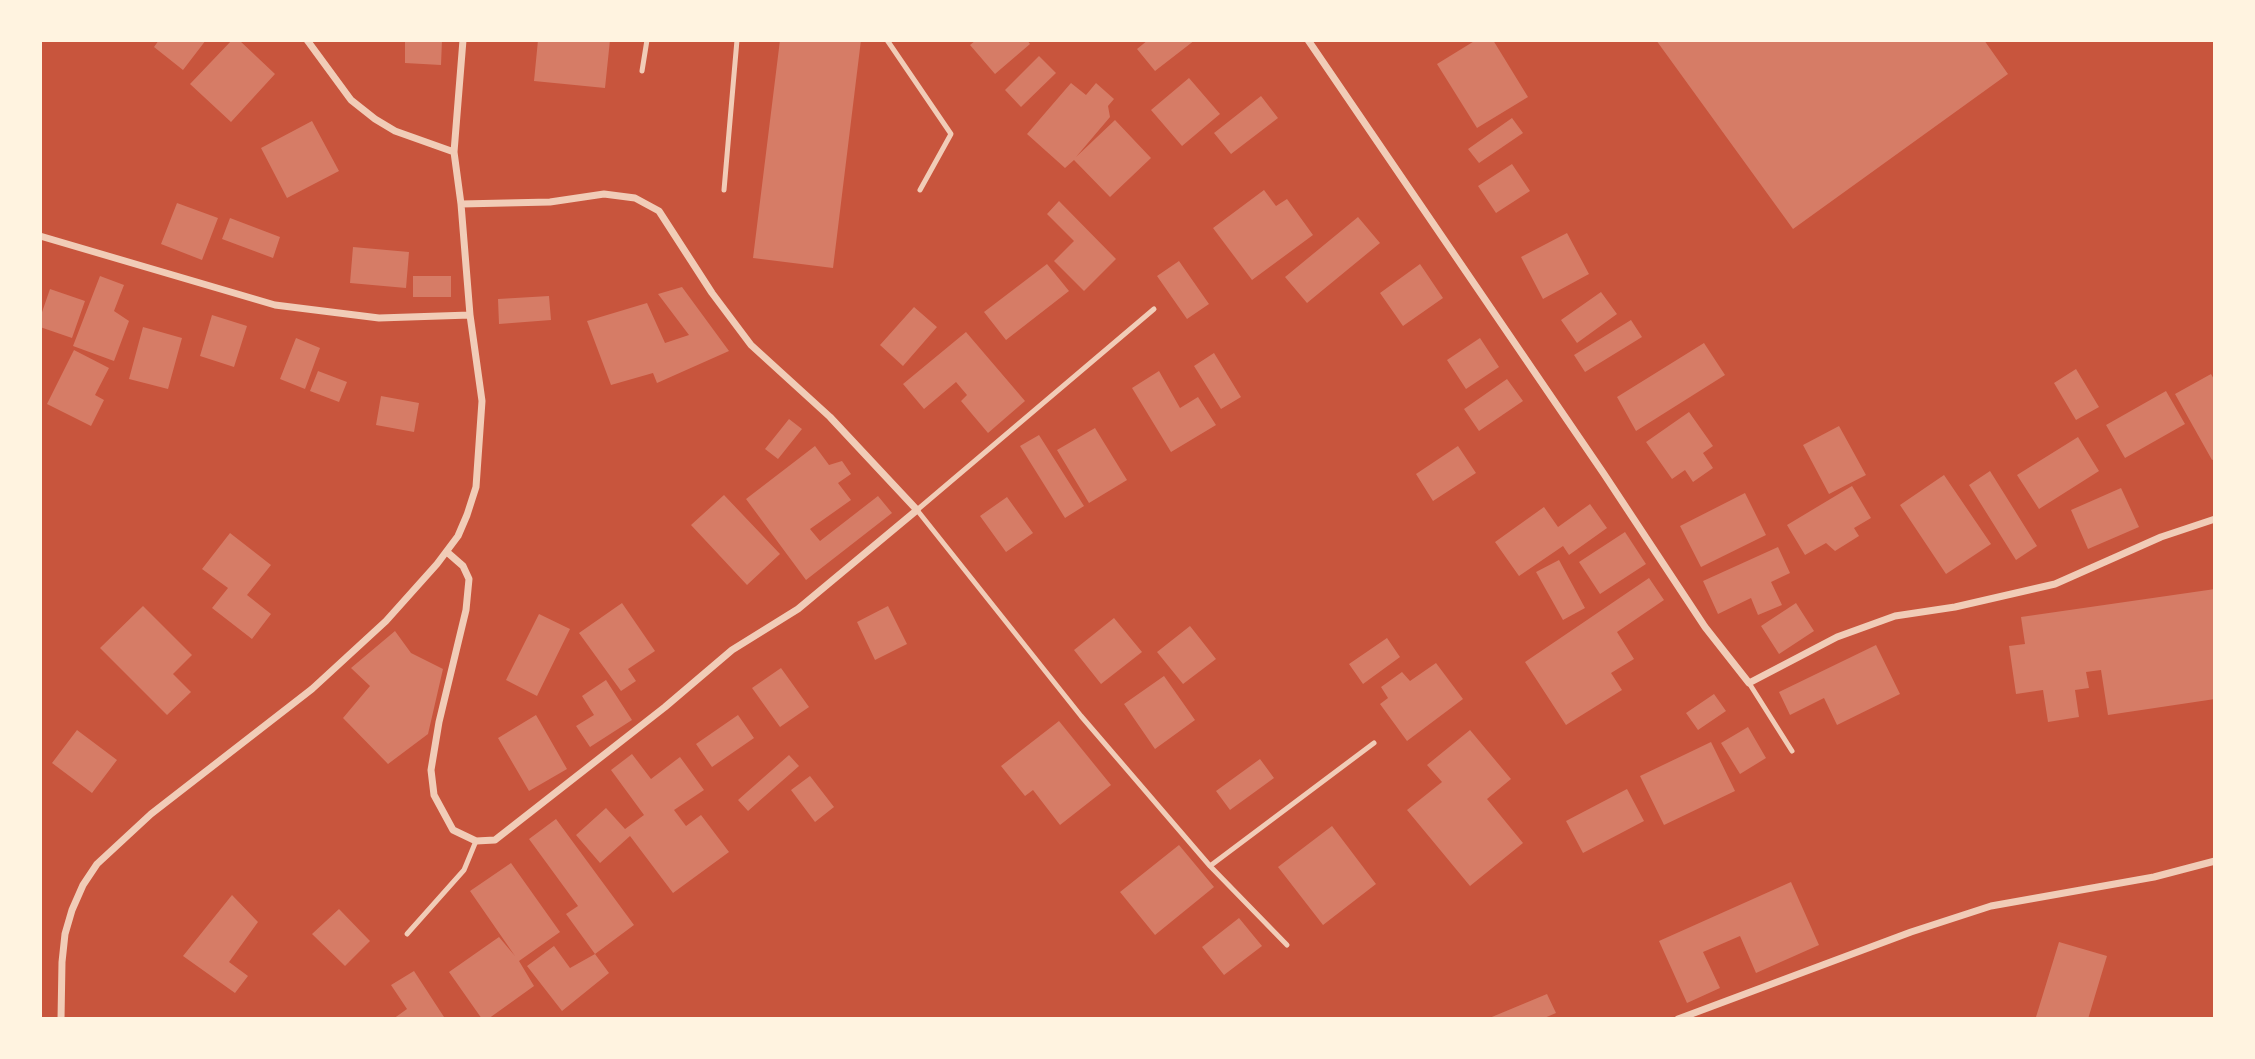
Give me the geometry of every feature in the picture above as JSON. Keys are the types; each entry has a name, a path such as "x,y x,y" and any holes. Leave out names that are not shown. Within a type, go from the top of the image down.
{"street":[{"path":"307,40 351,100 374,119 395,131 454,152"},
{"path":"61,1019 65,934 83,885 97,864 151,814 312,689 386,621 447,552 467,515 476,486 480,456 482,401 470,315 454,152 463,40"},
{"path":"1308,40 1705,627 1749,683 1837,637 1895,617 1955,607 2055,584 2161,537 2215,519"},
{"path":"447,552 463,566 469,579 466,610 439,722 431,771 434,795 453,830 476,841 495,840 732,650 798,609 917,510 830,417 751,345 712,293 659,211 635,198 604,194 550,202 461,204"},
{"path":"40,236 275,305 379,318 470,315"},
{"path":"1678,1019 1911,932 1991,906 2154,877 2215,861"}],"lane":[{"path":"642,71 647,40"},
{"path":"724,190 737,40"},
{"path":"887,40 951,134 920,190"},
{"path":"1154,309 917,510 1082,716 1210,866 1287,945"},
{"path":"1749,683 1792,751"},
{"path":"1210,866 1374,743"},
{"path":"407,934 464,870 476,841"}],"building":[{"path":"159,40 206,40 183,70 154,47"},
{"path":"232,40 239,40 275,74 231,122 190,84"},
{"path":"405,40 442,40 441,65 405,63"},
{"path":"538,40 610,40 605,88 534,81"},
{"path":"780,40 861,40 833,268 753,258"},
{"path":"976,40 1027,40 1030,44 995,74 970,45"},
{"path":"1148,40 1195,40 1155,71 1137,49"},
{"path":"1476,40 1493,40 1528,97 1477,128 1437,64"},
{"path":"1656,40 1984,40 2008,74 1793,229"},
{"path":"1039,56 1056,73 1021,107 1005,90"},
{"path":"1189,78 1220,114 1182,146 1151,110"},
{"path":"1071,83 1086,95 1096,83 1114,99 1108,106 1110,117 1076,157 1115,120 1151,158 1110,197 1074,160 1065,168 1027,134"},
{"path":"1261,96 1278,118 1231,154 1214,133"},
{"path":"1512,118 1523,133 1479,163 1468,149"},
{"path":"312,121 339,171 287,198 261,148"},
{"path":"1512,164 1530,191 1496,213 1478,186"},
{"path":"1264,190 1276,206 1287,199 1313,235 1252,280 1213,228"},
{"path":"1059,201 1116,259 1084,291 1054,261 1074,241 1047,214"},
{"path":"177,203 218,218 202,260 161,244"},
{"path":"1358,217 1380,243 1307,303 1285,277"},
{"path":"230,218 280,237 273,258 222,239"},
{"path":"1567,233 1589,274 1543,299 1521,257"},
{"path":"353,247 409,252 406,288 350,283"},
{"path":"1179,261 1209,304 1187,319 1157,276"},
{"path":"1047,264 1069,291 1006,340 984,312"},
{"path":"1420,264 1443,298 1403,326 1380,293"},
{"path":"100,276 124,285 114,311 129,321 114,361 73,346"},
{"path":"413,276 451,276 451,297 413,297"},
{"path":"682,287 729,351 657,383 653,373 611,385 587,321 647,303 665,343 689,335 658,294"},
{"path":"50,289 85,301 72,338 40,327 40,318"},
{"path":"1601,292 1617,314 1577,343 1561,320"},
{"path":"549,296 551,320 499,324 498,299"},
{"path":"914,307 937,327 903,366 880,345"},
{"path":"212,315 247,326 234,367 200,356"},
{"path":"1631,320 1642,337 1585,372 1574,355"},
{"path":"143,327 182,338 168,389 129,379"},
{"path":"966,332 1025,401 988,433 961,401 967,395 956,382 924,409 903,384"},
{"path":"296,338 320,348 305,389 280,379"},
{"path":"1480,338 1499,367 1466,389 1447,360"},
{"path":"1704,343 1725,375 1636,431 1617,397"},
{"path":"74,350 109,368 95,395 104,400 91,426 47,404"},
{"path":"1214,353 1241,397 1221,409 1194,366"},
{"path":"2076,369 2099,407 2076,420 2054,383"},
{"path":"318,371 347,382 339,402 310,391"},
{"path":"1159,371 1180,408 1198,397 1216,425 1171,452 1132,388"},
{"path":"2211,374 2215,381 2215,459 2212,460 2175,394"},
{"path":"1507,379 1523,401 1479,431 1464,409"},
{"path":"2166,391 2185,424 2125,458 2106,425"},
{"path":"381,396 419,403 414,432 376,425"},
{"path":"1689,412 1713,446 1703,453 1713,468 1693,482 1685,470 1672,479 1646,442"},
{"path":"789,419 802,429 778,459 765,449"},
{"path":"1839,426 1866,475 1829,494 1803,445"},
{"path":"1095,428 1127,480 1089,503 1057,450"},
{"path":"1039,435 1084,506 1065,518 1020,446"},
{"path":"2078,437 2099,471 2039,509 2017,475"},
{"path":"815,446 829,465 842,461 851,474 838,483 851,500 810,529 820,541 878,496 892,513 806,580 746,499"},
{"path":"1458,446 1476,473 1433,501 1416,474"},
{"path":"1990,471 2037,546 2016,560 1969,485"},
{"path":"1944,475 1991,544 1946,574 1900,505"},
{"path":"1852,486 1871,518 1854,528 1859,536 1835,551 1826,543 1805,555 1787,525"},
{"path":"2121,488 2139,527 2088,549 2071,510"},
{"path":"1745,493 1766,535 1701,567 1680,526"},
{"path":"724,495 780,554 747,585 691,525"},
{"path":"1007,497 1033,533 1006,552 980,516"},
{"path":"1590,504 1607,528 1569,555 1563,546 1519,576 1495,542 1544,507 1558,527"},
{"path":"1625,532 1646,564 1600,594 1579,562"},
{"path":"230,533 271,565 247,595 271,614 252,639 212,608 228,588 202,569"},
{"path":"1778,547 1790,573 1771,582 1782,605 1758,615 1751,598 1718,614 1703,581"},
{"path":"1559,560 1585,608 1563,620 1536,572"},
{"path":"1649,578 1664,600 1617,632 1634,659 1611,673 1622,690 1566,725 1525,662"},
{"path":"2215,589 2215,699 2108,715 2101,670 2086,672 2089,688 2075,690 2079,717 2048,722 2043,690 2016,694 2009,646 2025,644 2021,617"},
{"path":"622,603 655,651 628,669 636,681 621,691 579,633"},
{"path":"1796,603 1814,631 1779,654 1761,626"},
{"path":"143,606 192,655 173,674 191,692 167,715 100,648"},
{"path":"888,606 907,644 875,660 857,622"},
{"path":"539,614 570,629 537,696 506,680"},
{"path":"1114,618 1142,652 1101,684 1074,650"},
{"path":"1190,626 1216,659 1183,684 1157,652"},
{"path":"395,631 411,653 443,669 428,734 388,764 343,718 370,686 351,668"},
{"path":"1387,638 1400,657 1363,684 1349,664"},
{"path":"1876,645 1900,694 1837,725 1824,698 1790,715 1779,692"},
{"path":"1436,663 1463,699 1407,741 1380,704 1388,698 1381,687 1402,672 1410,681"},
{"path":"781,668 809,707 780,727 752,688"},
{"path":"1164,676 1195,720 1155,749 1124,704"},
{"path":"606,680 632,720 590,747 576,726 594,715 582,696"},
{"path":"1714,694 1726,711 1698,730 1686,713"},
{"path":"536,715 567,769 529,791 498,738"},
{"path":"738,715 754,738 712,767 696,744"},
{"path":"1059,721 1111,785 1060,825 1033,790 1025,796 1001,766"},
{"path":"1748,727 1766,758 1740,774 1721,743"},
{"path":"77,730 117,760 92,793 52,763"},
{"path":"1470,730 1511,779 1487,799 1523,843 1470,886 1407,810 1442,782 1427,765"},
{"path":"1711,742 1735,791 1664,825 1640,776"},
{"path":"632,754 651,779 680,757 704,790 674,810 686,826 701,815 729,852 673,893 630,836 600,863 576,835 606,808 625,829 644,815 611,770"},
{"path":"789,755 799,766 748,811 738,800"},
{"path":"1260,759 1274,778 1230,810 1216,791"},
{"path":"810,776 834,807 815,822 791,790"},
{"path":"1627,789 1644,821 1583,853 1566,821"},
{"path":"556,819 634,925 595,954 566,914 578,906 529,839"},
{"path":"1332,826 1376,884 1323,925 1278,867"},
{"path":"1179,845 1214,887 1155,935 1120,892"},
{"path":"511,863 560,932 519,961 534,986 488,1019 482,1019 449,972 499,937 515,956 470,891"},
{"path":"1791,882 1819,945 1756,973 1740,936 1703,952 1720,988 1687,1003 1659,941"},
{"path":"232,895 258,922 229,962 248,976 235,993 183,956"},
{"path":"339,909 370,941 345,966 312,934"},
{"path":"1239,918 1262,946 1224,975 1202,947"},
{"path":"2059,942 2107,956 2088,1019 2036,1017"},
{"path":"554,946 570,968 595,954 609,973 562,1011 527,966"},
{"path":"414,971 444,1017 442,1019 393,1019 407,1009 391,985"},
{"path":"1547,994 1556,1013 1542,1019 1487,1019"}]}
